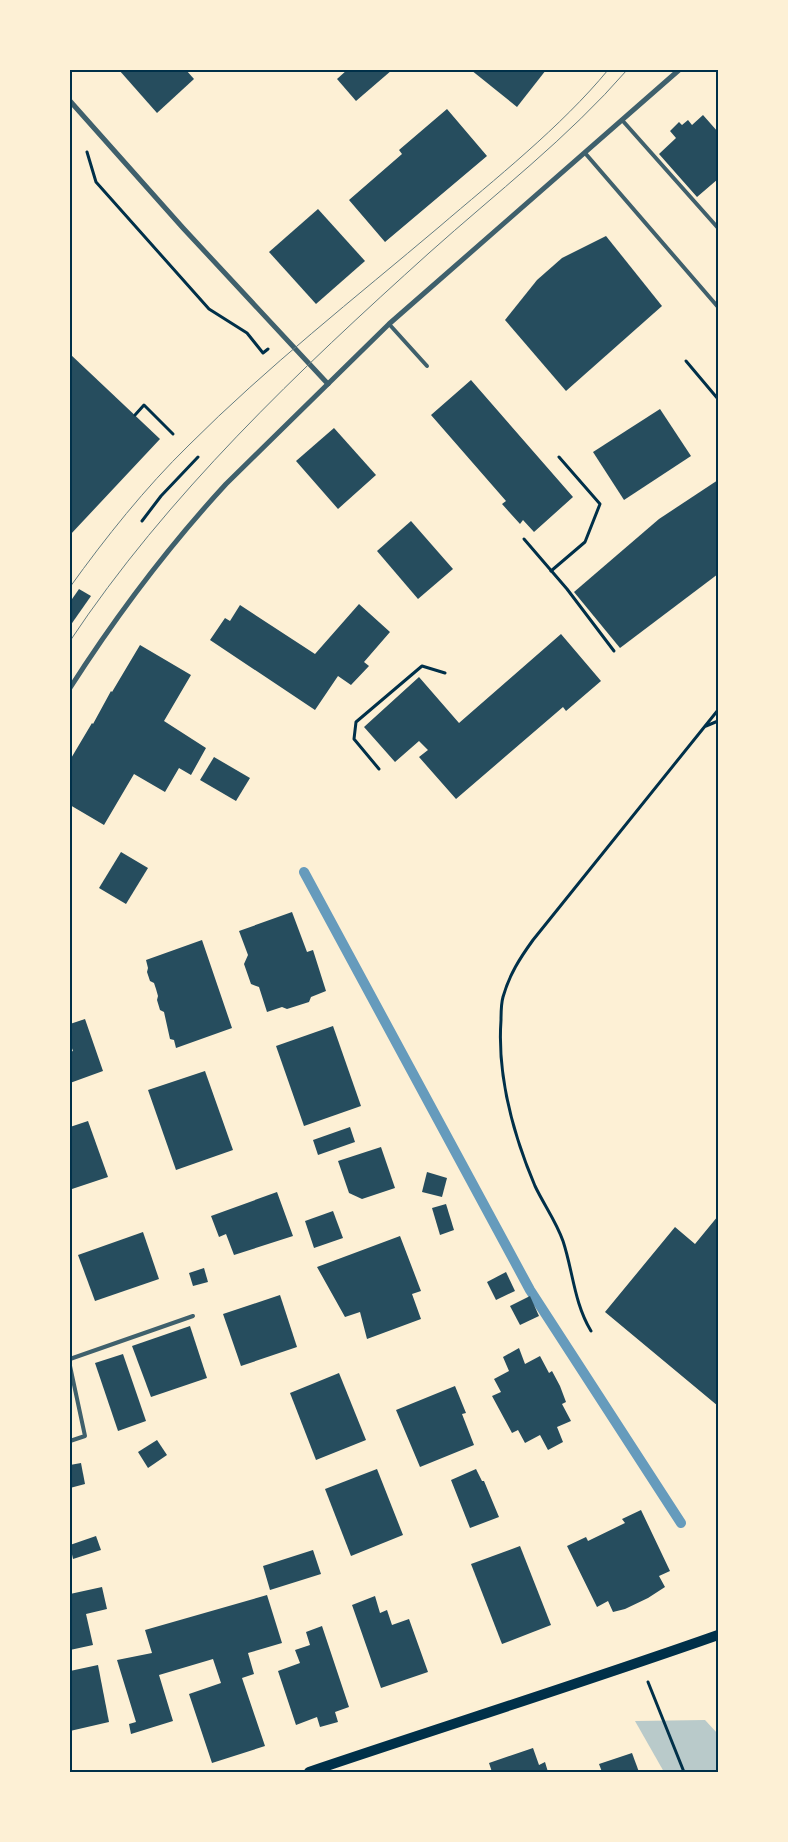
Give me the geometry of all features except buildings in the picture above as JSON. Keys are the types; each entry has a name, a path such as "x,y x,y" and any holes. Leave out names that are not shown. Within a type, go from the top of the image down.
{"main road":[{"path":"309,1772 490,1711 598,1678 718,1635"}],"street":[{"path":"70,688 117,618 204,508 250,460 389,324 679,70"},
{"path":"70,101 183,228 328,384"}],"lane":[{"path":"622,120 718,228"},
{"path":"585,153 718,307"},
{"path":"389,324 427,366"},
{"path":"70,1359 193,1316"},
{"path":"70,1366 85,1436 70,1441"}],"path":[{"path":"87,150 96,182 209,308 247,333 263,353"},
{"path":"686,361 718,399"},
{"path":"135,415 144,405 173,434"},
{"path":"142,521 161,496 198,457"},
{"path":"551,571 585,542 600,504 559,457"},
{"path":"524,540 567,589 614,652"},
{"path":"379,768 354,740 356,722 422,666 445,673"},
{"path":"591,1331 580,1311 571,1266 562,1240 552,1216 536,1188 516,1136 502,1076 500,1036 502,998 514,966 533,940 718,710"},
{"path":"704,727 718,721"},
{"path":"640,1663 684,1772"}],"shaded area":[{"path":"705,1720 718,1734 718,1772 664,1772 635,1721"}],"waterway":[{"path":"304,872 530,1290 681,1523"}],"tram line":[{"path":"70,587 112,531 142,496 173,461 219,416 312,333 527,152 570,112 608,70"},
{"path":"70,641 108,587 149,535 237,436 380,297 581,119 627,70"}]}
